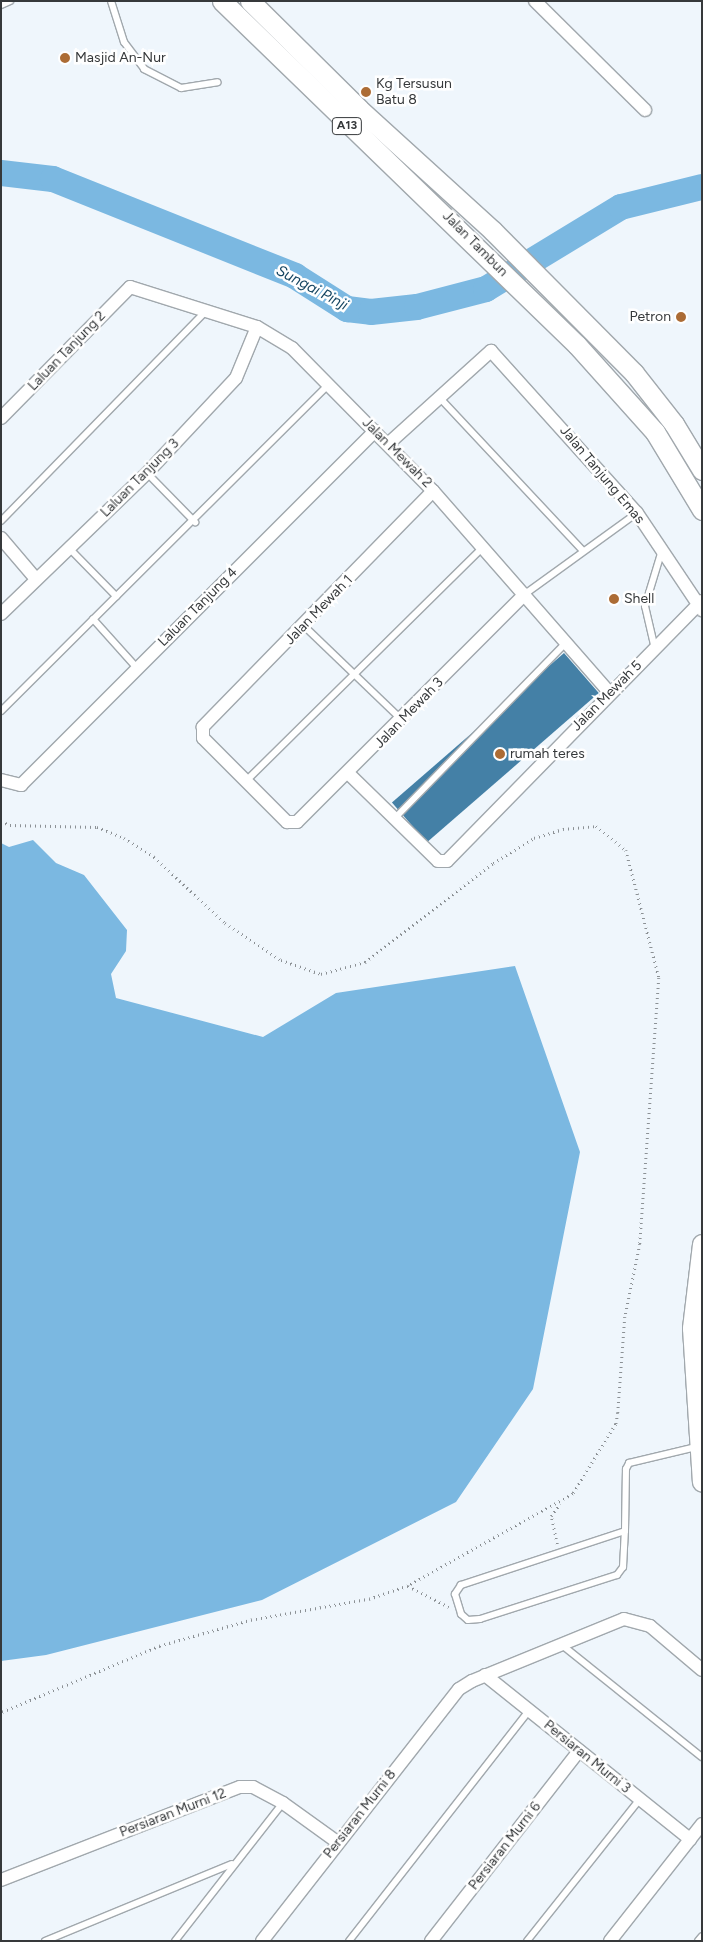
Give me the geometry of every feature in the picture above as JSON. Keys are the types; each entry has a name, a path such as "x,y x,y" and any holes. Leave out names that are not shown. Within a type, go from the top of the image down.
{"main road":[{"name":"Jalan Tambun","path":"222,1 344,124 478,246 543,311 655,432 702,510"},
{"name":"Jalan Tambun","path":"250,1 359,109 493,231 558,294 634,373 700,462"},
{"path":"701,1256 692,1328 698,1365 696,1447 702,1482"}],"street":[{"path":"536,1 645,110"},
{"name":"Jalan Mewah 2","path":"134,286 208,308 257,327 292,348 485,545 608,691"},
{"name":"Laluan Tanjung 2","path":"1,418 134,286"},
{"name":"Laluan Tanjung 3","path":"1,614 68,547 147,473 236,378 257,327"},
{"name":"Jalan Tanjung Emas","path":"439,397 489,350 637,513 699,608"},
{"path":"388,444 439,397"},
{"name":"Laluan Tanjung 4","path":"1,780 21,785 375,431"},
{"name":"Jalan Mewah 1","path":"246,782 204,738 203,727 304,626 433,491"},
{"path":"1,538 36,578"},
{"name":"Jalan Mewah 3","path":"246,782 287,822 301,820 349,774 525,594"},
{"name":"Jalan Mewah 5","path":"394,819 438,861 455,856 608,691 699,608"},
{"path":"349,774 394,819"},
{"path":"485,1675 624,1619 636,1619 702,1670"},
{"name":"Persiaran Murni 8","path":"262,1941 337,1842 459,1689 485,1675"},
{"name":"Persiaran Murni 3","path":"485,1675 690,1839"},
{"name":"Persiaran Murni 6","path":"431,1941 580,1751"},
{"name":"Persiaran Murni 12","path":"1,1880 240,1787 253,1787 283,1803 337,1842"},
{"path":"610,1941 702,1824"}],"lane":[{"path":"1,5 10,1"},
{"path":"111,1 124,42 144,69 181,88 218,82"},
{"path":"1,521 208,308"},
{"path":"1,711 93,618 194,522 328,385"},
{"path":"439,397 583,551"},
{"path":"147,473 194,522"},
{"path":"525,594 637,513"},
{"path":"246,782 353,672 485,545"},
{"path":"68,547 116,596"},
{"path":"655,649 645,606 662,549"},
{"path":"93,618 137,668"},
{"path":"304,626 402,720"},
{"path":"394,819 567,643"},
{"path":"625,1531 461,1586 456,1594 459,1609 468,1620 480,1619 617,1575 623,1567 629,1463 696,1447"},
{"path":"561,1644 702,1757"},
{"path":"349,1941 530,1711"},
{"path":"527,1941 640,1799"},
{"path":"175,1941 232,1864 283,1803"},
{"path":"45,1941 232,1864"},
{"path":"698,1941 702,1936"}],"path":[{"path":"1,821 10,825 97,827 124,838 154,857 224,923 281,960 321,974 365,962 493,863 534,838 562,829 596,826 626,850 659,978 640,1244 625,1318 616,1424 582,1484 561,1503 408,1586 370,1599 252,1620 160,1646 1,1713"},
{"path":"561,1503 550,1524 562,1552"},
{"path":"408,1586 459,1609"}],"water":[{"path":"33,840 56,863 84,875 127,930 126,951 111,974 116,998 263,1037 336,993 515,966 580,1152 533,1389 456,1502 262,1600 46,1655 1,1661 1,843 9,847"}],"building":[{"name":"rumah teres","path":"564,653 599,693 427,843 392,803"}],"waterway":[{"name":"Sungai Pinji","path":"1,173 53,179 295,276 347,309 371,312 417,307 486,289 621,207 702,187"}],"place":[{"name":"Masjid An-Nur","path":"65,58"},
{"name":"Kg Tersusun Batu 8","path":"366,92"},
{"name":"Petron","path":"681,317"},
{"name":"Shell","path":"614,599"},
{"name":"rumah teres","path":"500,754"}]}
